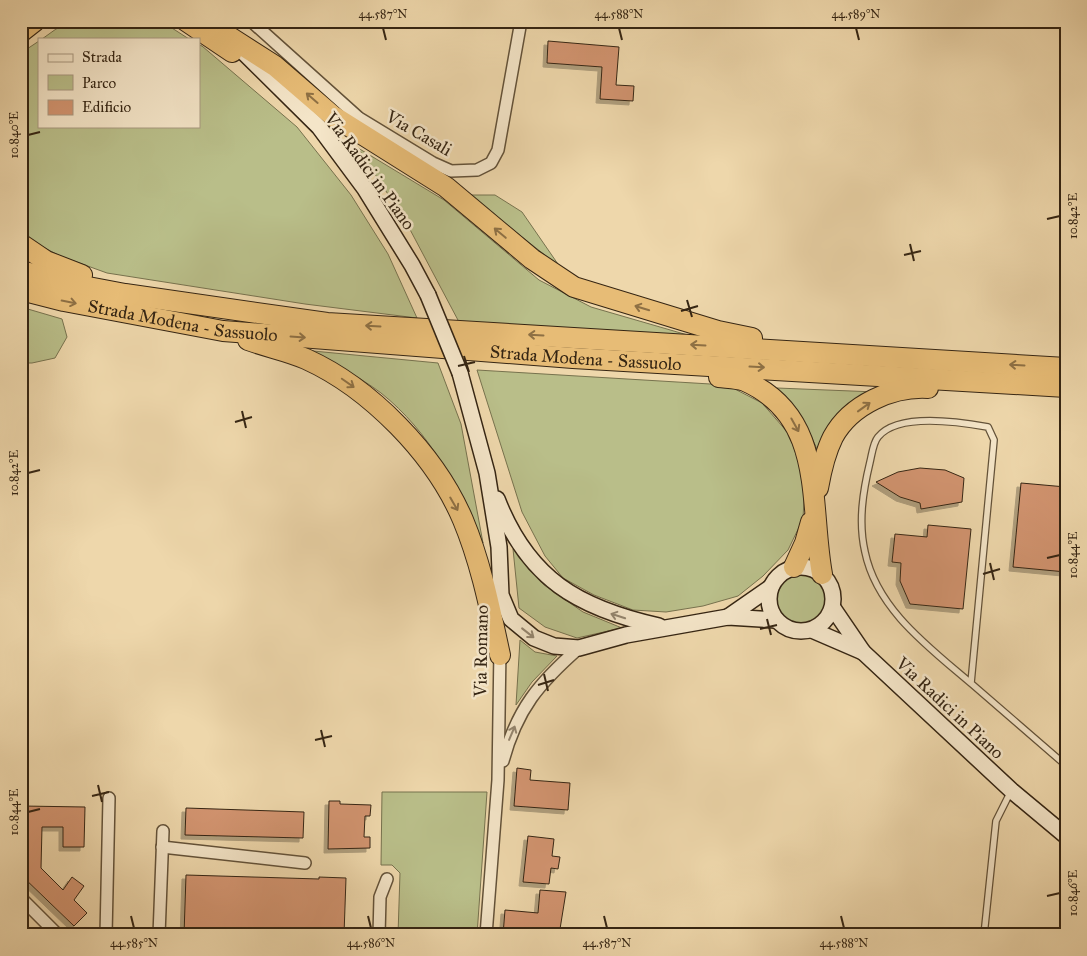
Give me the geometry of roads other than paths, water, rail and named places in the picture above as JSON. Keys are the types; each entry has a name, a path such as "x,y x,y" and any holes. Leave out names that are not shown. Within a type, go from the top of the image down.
{"highway":[{"path":"21,32 34,21"},
{"path":"186,21 266,76"},
{"path":"225,34 275,66 333,116 446,187 532,259 574,287 718,331 842,356"},
{"path":"21,244 46,261 92,278 125,294"},
{"name":"Strada Modena - Sassuolo","path":"21,271 67,283 125,294 327,323 842,356 1066,368"},
{"name":"Strada Modena - Sassuolo","path":"21,290 64,301 222,331 573,358 1066,387"},
{"path":"222,331 305,358 343,379 379,405 412,441 442,483 462,518 476,555 500,655"},
{"path":"573,358 744,380 771,396 790,417 804,441 811,468 822,574"},
{"path":"794,567 805,543 825,456 834,435 850,417 867,403 912,387 1048,395 1066,387"}],"street":[{"name":"Via Radici in Piano","path":"207,21 225,34 319,127 365,189 412,265 428,295 460,373"},
{"name":"Via Casali","path":"251,21 359,118 433,163 451,171 466,172 486,167 498,150 521,21"},
{"name":"Via Romano","path":"460,373 487,473 499,547 501,595 498,780 486,935"},
{"path":"487,473 503,513 520,544 542,570 564,590 592,607 621,618 665,627"},
{"path":"501,595 511,619 534,638 554,646 579,648 665,627 728,617 776,620 793,631 812,630 828,618 833,608 832,589 822,574 804,566 794,567 784,571 771,587 728,617"},
{"path":"771,587 769,604 776,620"},
{"name":"Via Radici in Piano","path":"833,608 862,652 1012,791 1066,836"},
{"name":"Via Radici in Piano","path":"812,630 862,652"},
{"path":"498,780 509,740 521,711 540,685 579,648"},
{"path":"106,935 109,798"},
{"path":"159,935 163,831"},
{"path":"162,847 305,863"},
{"path":"379,935 380,897 387,879"},
{"path":"21,898 58,935"}],"lane":[{"path":"971,683 994,440 988,427 907,421 886,430 878,437 866,479 861,521 865,552 872,573 884,596 907,628 971,683 1066,764"},
{"path":"984,935 996,822 1012,791"}]}
